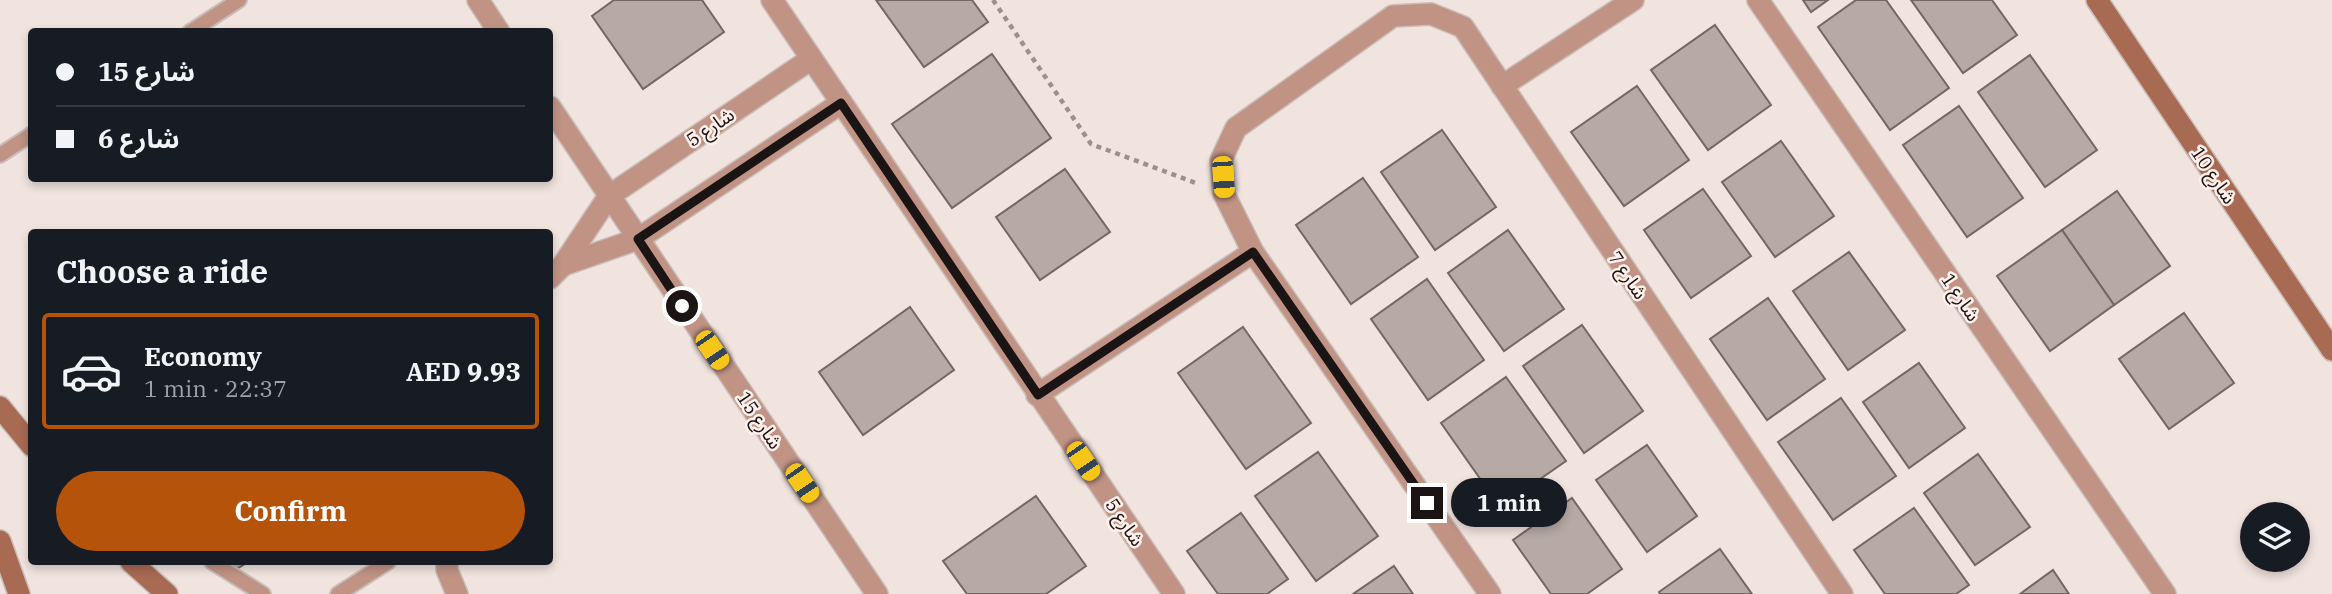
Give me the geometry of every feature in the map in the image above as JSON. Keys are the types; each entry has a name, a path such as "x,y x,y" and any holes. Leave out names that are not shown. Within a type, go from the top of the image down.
{"street":[{"path":"478,0 496,28"},
{"name":"شارع 5","path":"772,0 1174,594"},
{"path":"1502,86 1633,0"},
{"name":"شارع 1","path":"1758,0 2165,594"},
{"name":"شارع 10","path":"2097,0 2332,350"},
{"name":"شارع 7","path":"1224,194 1222,160 1236,128 1392,16 1432,14 1463,27 1842,594"},
{"name":"شارع 5","path":"609,196 811,59"},
{"path":"556,272 638,239 841,103"},
{"name":"شارع 15","path":"553,112 877,594"},
{"path":"1224,194 1253,252 1490,594"},
{"path":"556,272 609,196"},
{"path":"1038,395 1253,252"},
{"path":"0,407 28,441"},
{"path":"0,541 19,594"},
{"path":"134,565 167,594"},
{"path":"447,565 457,594"}],"lane":[{"path":"196,28 239,0"},
{"path":"0,155 28,137"},
{"path":"217,565 263,594"},
{"path":"338,594 383,565"}],"path":[{"path":"993,0 1091,144 1224,194"}],"building":[{"path":"614,0 702,0 724,32 643,89 592,16"},
{"path":"876,0 972,0 988,22 924,67"},
{"path":"1803,0 1828,0 1811,12"},
{"path":"1856,0 1886,0 1949,88 1890,130 1818,27"},
{"path":"1911,0 1992,0 2017,35 1963,73"},
{"path":"1715,25 1771,105 1708,150 1651,70"},
{"path":"992,54 1051,138 952,208 892,124"},
{"path":"2030,55 2097,150 2045,187 1978,92"},
{"path":"1637,86 1689,160 1624,206 1571,132"},
{"path":"1959,106 2023,198 1967,237 1903,145"},
{"path":"1442,130 1496,207 1435,250 1381,172"},
{"path":"1781,141 1834,216 1775,257 1722,182"},
{"path":"1065,169 1110,232 1040,280 996,217"},
{"path":"1363,178 1418,257 1351,304 1296,225"},
{"path":"1703,189 1751,256 1691,298 1644,230"},
{"path":"2117,191 2170,266 2114,305 2062,230"},
{"path":"1508,230 1564,309 1504,351 1448,273"},
{"path":"2062,230 2114,305 2050,351 1997,276"},
{"path":"1849,252 1905,330 1848,370 1793,291"},
{"path":"1427,279 1484,360 1428,400 1371,319"},
{"path":"1768,298 1825,379 1767,420 1710,339"},
{"path":"910,307 954,370 863,435 819,372"},
{"path":"2184,313 2234,383 2169,429 2119,359"},
{"path":"1582,325 1643,411 1584,453 1523,366"},
{"path":"1243,327 1311,423 1246,469 1178,373"},
{"path":"1919,363 1965,428 1909,468 1863,402"},
{"path":"1506,377 1566,461 1500,507 1441,423"},
{"path":"1841,398 1896,476 1833,520 1778,442"},
{"path":"1647,445 1697,516 1647,552 1596,480"},
{"path":"1318,452 1378,536 1316,581 1255,496"},
{"path":"1978,454 2030,527 1975,565 1924,493"},
{"path":"1036,496 1086,566 1046,594 967,594 943,561"},
{"path":"1572,498 1622,569 1587,594 1551,594 1513,540"},
{"path":"1914,508 1969,585 1956,594 1885,594 1854,550"},
{"path":"1241,513 1288,579 1267,594 1218,594 1187,551"},
{"path":"1720,549 1752,594 1660,594 1659,592"},
{"path":"227,565 243,565 232,572"},
{"path":"1394,566 1413,594 1353,594"},
{"path":"2053,570 2069,594 2020,594"}],"route":[{"path":"682,306 638,239 841,103 1038,395 1253,252 1427,503"}]}
